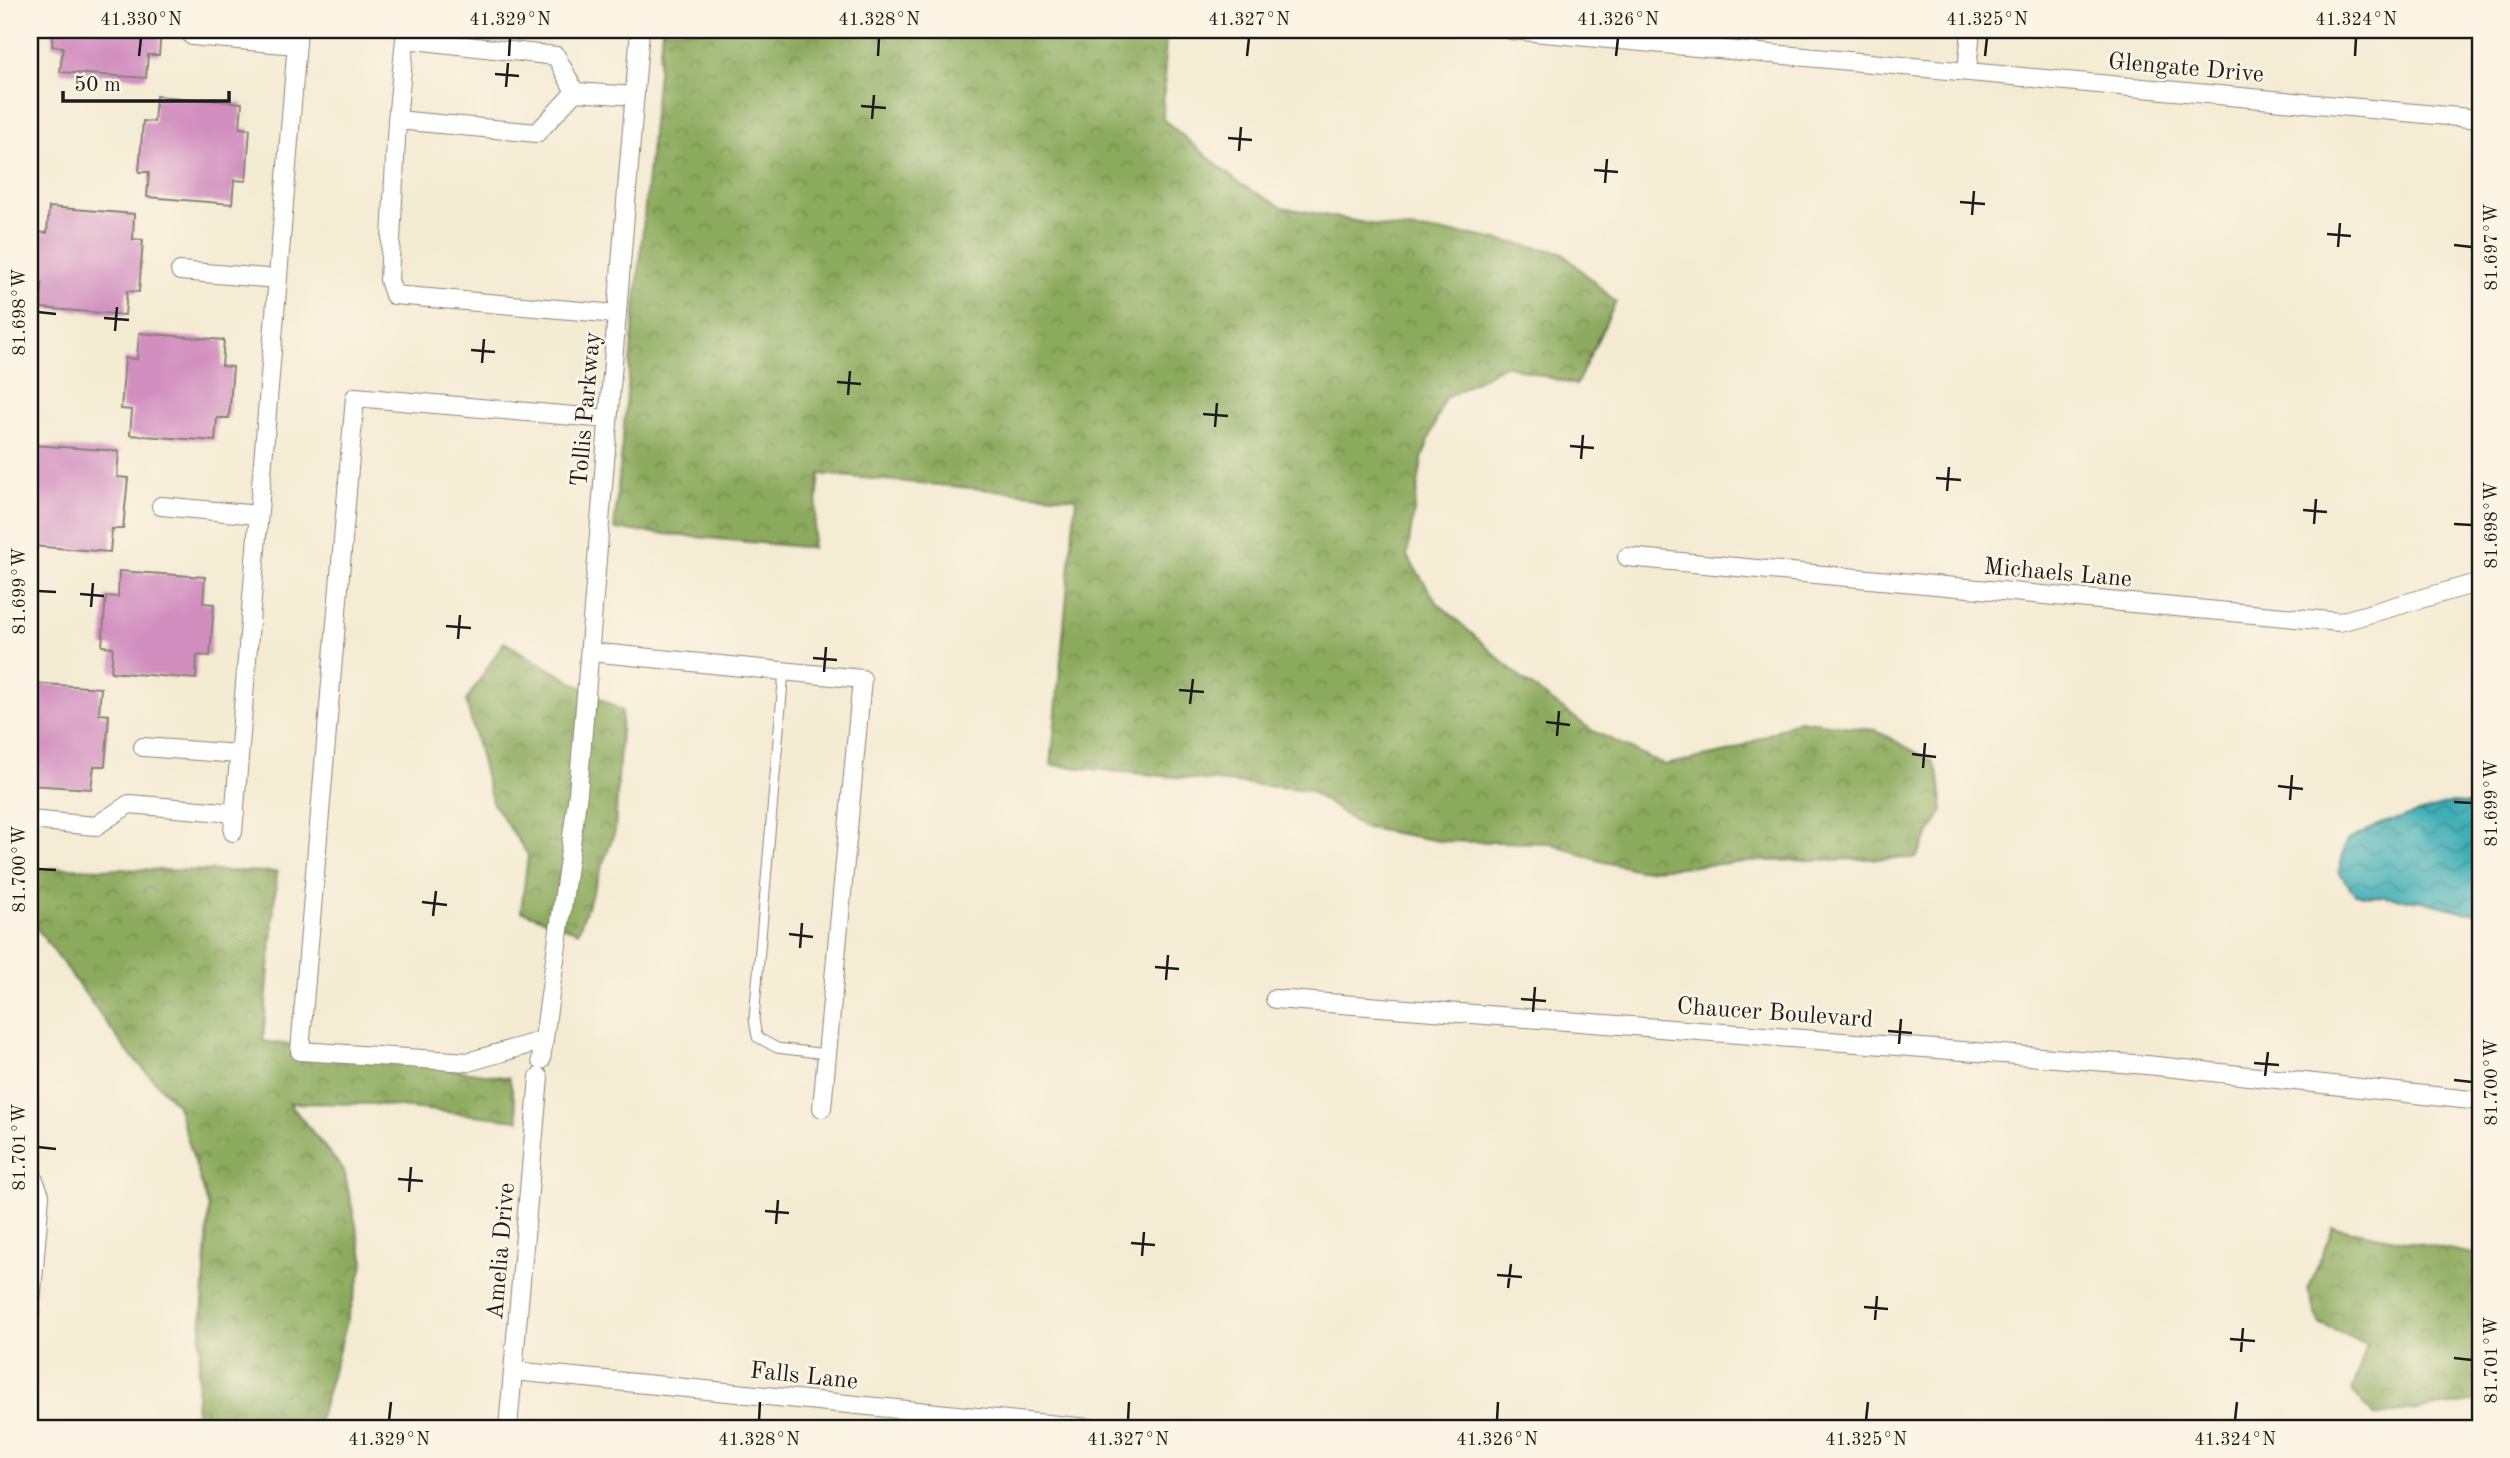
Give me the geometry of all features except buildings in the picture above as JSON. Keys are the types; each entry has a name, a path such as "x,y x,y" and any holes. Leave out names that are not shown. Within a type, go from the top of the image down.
{"street":[{"name":"Tollis Parkway","path":"578,793 640,30"},
{"name":"Glengate Drive","path":"1511,30 2480,119"},
{"path":"1967,71 1971,30"},
{"path":"575,92 556,56 405,34 397,120 389,280 394,295 617,314"},
{"path":"192,36 297,37 233,832"},
{"path":"575,92 635,96"},
{"path":"397,120 537,133 575,92"},
{"path":"180,271 278,279"},
{"path":"544,1040 468,1062 300,1051 355,397 608,419"},
{"path":"161,506 258,515"},
{"name":"Michaels Lane","path":"1627,558 2340,622 2480,582"},
{"path":"590,652 862,679 822,1108"},
{"path":"143,747 239,754"},
{"name":"Amelia Drive","path":"508,1428 540,1068 578,793"},
{"path":"30,820 96,826 129,804 234,813"},
{"name":"Chaucer Boulevard","path":"1275,999 2147,1065 2480,1101"},
{"path":"30,1170 40,1195 30,1316"},
{"name":"Falls Lane","path":"514,1371 978,1423 1089,1428"}],"lane":[{"path":"785,671 754,1019 757,1037 777,1048 826,1054"}],"green space":[{"path":"662,30 1166,30 1163,119 1239,183 1282,207 1386,227 1472,235 1561,252 1616,302 1576,385 1505,365 1444,399 1422,459 1407,556 1437,602 1522,679 1593,731 1665,765 1732,751 1799,720 1875,730 1932,761 1939,776 1943,810 1916,858 1760,861 1639,870 1596,860 1551,843 1439,841 1362,827 1309,790 1051,765 1076,498 820,474 812,548 614,529"},
{"path":"504,642 622,711 615,831 578,932 521,911 528,855 492,802 466,701"},
{"path":"59,868 277,872 263,1041 509,1078 519,1120 373,1104 289,1103 344,1171 364,1262 317,1428 195,1428 209,1208 177,1105 127,1051 30,919 30,871"},
{"path":"2333,1227 2480,1255 2480,1401 2374,1416 2352,1391 2367,1345 2319,1323 2308,1290"}],"water":[{"path":"2452,803 2480,805 2480,912 2468,913 2422,901 2355,894 2339,872 2346,841 2380,824"}]}
